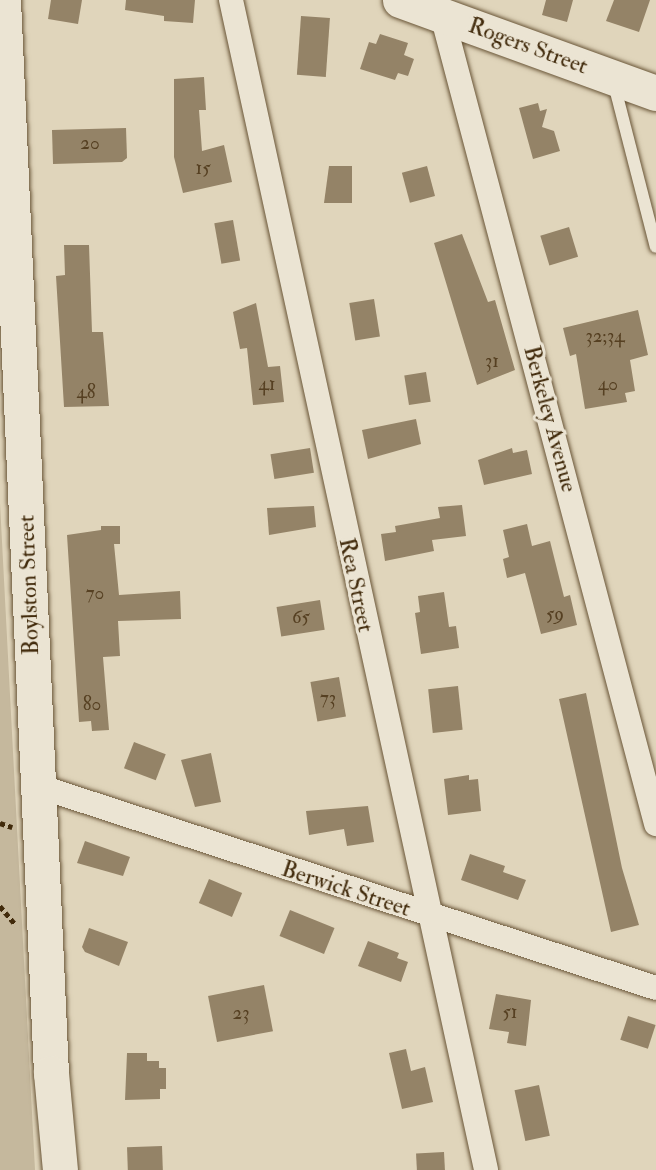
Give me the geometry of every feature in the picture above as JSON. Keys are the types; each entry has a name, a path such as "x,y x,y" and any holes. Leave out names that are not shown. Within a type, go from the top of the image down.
{"main road":[{"name":"Boylston Street","path":"4,0 51,1073 60,1170"},
{"name":"Rogers Street","path":"400,0 656,93"}],"street":[{"name":"Rea Street","path":"231,0 485,1170"},
{"name":"Berkeley Avenue","path":"442,15 656,824"},
{"name":"Berwick Street","path":"38,786 430,917 656,988"}],"lane":[{"path":"612,77 656,247"}],"path":[{"path":"0,906 26,936"}],"shaded area":[{"path":"0,503 10,695 35,1170 0,1170"}],"building":[{"path":"51,0 82,0 78,24 48,19"},
{"path":"126,0 195,0 193,23 164,21 164,16 125,10"},
{"path":"546,0 573,0 567,22 542,15"},
{"path":"614,0 650,0 639,32 606,21"},
{"path":"301,16 330,18 326,77 297,75"},
{"path":"380,34 408,43 404,55 414,59 408,76 398,73 395,80 360,69 369,42 376,44"},
{"path":"204,77 206,110 199,110 202,151 224,145 232,182 183,193 174,157 174,79"},
{"path":"538,103 540,111 547,109 542,127 554,131 560,151 533,159 519,108"},
{"path":"126,128 127,158 122,162 53,164 52,130"},
{"path":"329,166 352,166 352,203 324,203"},
{"path":"427,166 435,196 410,203 402,173"},
{"path":"233,220 240,260 221,264 214,223"},
{"path":"569,227 578,257 549,265 540,236"},
{"path":"462,234 488,302 495,300 515,370 477,385 434,243"},
{"path":"64,245 89,245 92,332 103,332 109,406 64,407 56,276 65,275"},
{"path":"374,299 380,337 355,340 349,303"},
{"path":"256,303 268,367 280,366 284,402 253,405 247,348 240,349 233,312"},
{"path":"638,310 648,355 630,360 635,391 625,393 627,402 585,409 576,354 570,356 563,328"},
{"path":"426,372 431,402 409,405 404,375"},
{"path":"416,419 421,444 368,459 362,430"},
{"path":"310,448 314,473 274,479 270,454"},
{"path":"512,448 513,453 527,450 532,474 484,485 478,460"},
{"path":"462,505 466,536 432,540 434,551 385,561 381,534 396,532 395,526 440,518 438,507"},
{"path":"314,506 316,527 269,535 267,508"},
{"path":"527,524 532,546 550,541 564,597 570,595 577,625 541,634 525,573 507,578 503,559 509,557 503,530"},
{"path":"101,526 120,526 120,544 114,544 119,595 180,591 181,619 118,621 120,656 103,657 109,730 92,731 91,721 79,722 67,535 101,530"},
{"path":"444,592 449,627 456,626 459,648 421,654 415,613 420,612 418,596"},
{"path":"320,600 325,630 281,637 277,607"},
{"path":"339,677 346,716 317,721 310,682"},
{"path":"458,686 463,730 433,733 428,689"},
{"path":"586,693 622,868 639,925 611,932 559,699"},
{"path":"134,742 166,754 156,780 124,768"},
{"path":"211,753 221,802 195,807 181,760"},
{"path":"469,775 469,780 478,779 481,811 448,815 444,779"},
{"path":"368,806 374,842 347,846 344,829 309,835 306,811"},
{"path":"85,841 130,857 123,876 77,863"},
{"path":"470,854 505,866 503,872 526,880 518,900 461,880"},
{"path":"209,879 242,893 232,917 199,903"},
{"path":"290,910 335,928 324,954 280,936"},
{"path":"89,928 128,942 119,966 85,952 82,947"},
{"path":"368,941 399,953 397,958 408,962 401,982 358,966"},
{"path":"264,985 273,1031 217,1042 208,996"},
{"path":"496,994 531,1000 526,1046 507,1043 509,1032 489,1029"},
{"path":"628,1016 656,1025 648,1049 620,1040"},
{"path":"406,1049 411,1071 425,1067 433,1102 402,1109 389,1053"},
{"path":"127,1053 147,1053 147,1061 159,1061 159,1068 166,1068 166,1089 160,1089 160,1099 125,1100"},
{"path":"539,1085 550,1136 525,1141 515,1090"},
{"path":"162,1146 163,1170 128,1170 127,1147"},
{"path":"444,1152 445,1170 417,1170 416,1153"}]}
